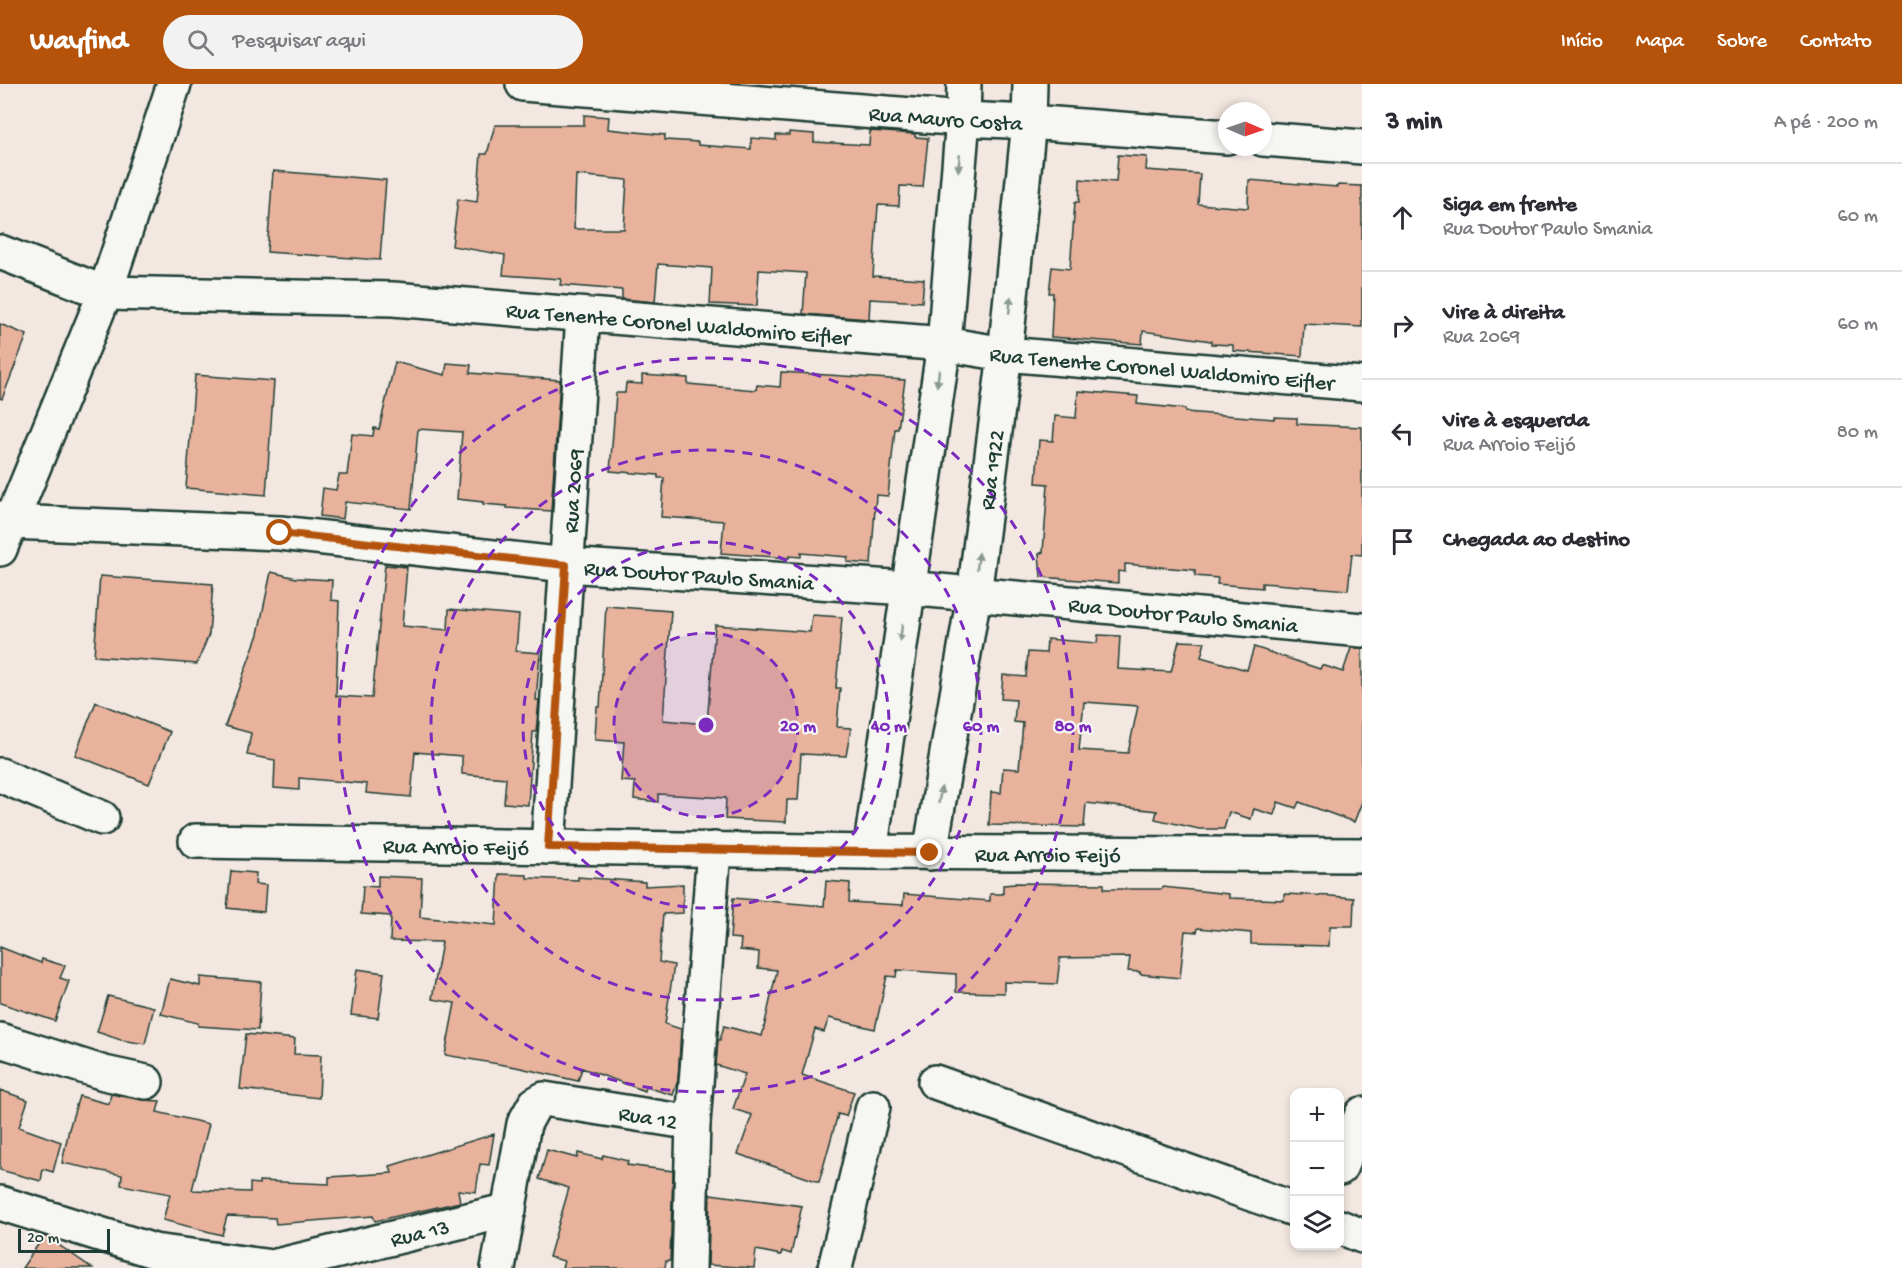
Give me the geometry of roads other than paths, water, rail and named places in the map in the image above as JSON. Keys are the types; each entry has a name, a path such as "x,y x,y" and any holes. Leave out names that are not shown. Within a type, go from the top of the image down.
{"street":[{"path":"4,530 105,292 174,84"},
{"name":"Rua Mauro Costa","path":"523,84 963,119 1218,135"},
{"path":"870,852 944,344 964,84"},
{"name":"Rua 1922","path":"930,853 974,595 1005,354 1029,122 1030,84"},
{"path":"1272,140 1362,147"},
{"name":"Rua Tenente Coronel Waldomiro Eifler","path":"0,252 105,292 393,299 944,344 1005,354 1362,384"},
{"name":"Rua 2069","path":"548,847 583,315"},
{"name":"Rua Doutor Paulo Smania","path":"4,530 280,533 566,565 907,588 1362,630"},
{"path":"0,775 102,818"},
{"name":"Rua Arroio Feijó","path":"196,841 930,853 1362,855"},
{"name":"Rua 12","path":"498,1268 524,1124 535,1104 544,1098 693,1123 714,849"},
{"path":"0,1040 104,1073 146,1082"},
{"path":"934,1082 1290,1208"},
{"path":"835,1268 873,1107"},
{"path":"1344,1158 1362,1114"},
{"path":"689,1268 693,1123"},
{"name":"Rua 13","path":"0,1203 151,1259 272,1267 509,1210"},
{"path":"1344,1229 1362,1236"}]}
